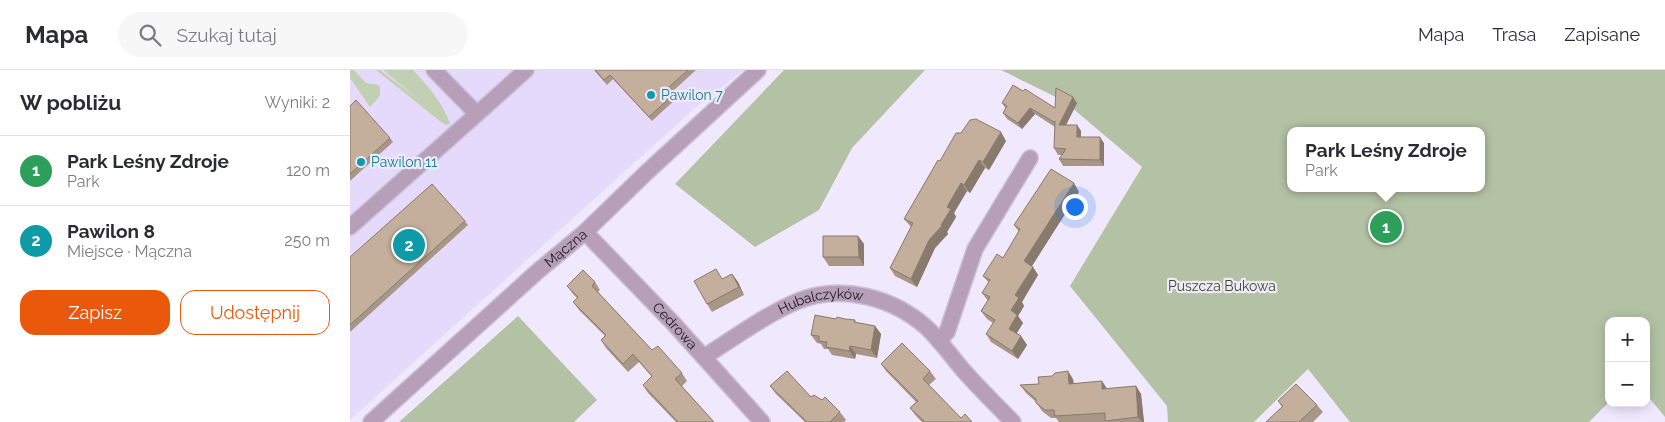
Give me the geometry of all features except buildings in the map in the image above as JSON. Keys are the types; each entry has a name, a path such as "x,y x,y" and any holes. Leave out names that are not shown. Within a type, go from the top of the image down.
{"street":[{"path":"434,70 477,114"},
{"path":"350,228 526,70"},
{"name":"Mączna","path":"371,422 538,271 585,232 758,70"},
{"path":"939,341 946,332 975,249 1030,158"},
{"name":"Cedrowa","path":"585,232 704,357 762,422"},
{"name":"Hubalczyków","path":"704,357 773,314 799,301 821,295 846,294 871,297 892,305 926,327 1013,422"}],"shaded area":[{"path":"350,70 744,70 696,107 350,420"}],"green space":[{"path":"350,70 354,70 366,83 380,87 380,96 370,107 350,78"},
{"path":"376,70 380,70 418,99 383,70 413,70 439,102 450,124 446,125 441,122"},
{"path":"784,70 925,70 852,148 819,210 755,247 675,184"},
{"name":"Puszcza Bukowa","path":"1001,70 1665,70 1665,417 1650,399 1650,317 1605,317 1605,406 1589,422 1350,422 1308,369 1254,422 1168,422 1167,406 1070,286 1142,167 1064,101"},
{"path":"518,316 597,400 574,422 399,422"}],"place":[{"name":"Pawilon 7","path":"651,95"},
{"name":"Pawilon 11","path":"361,162"},
{"name":"Park Leśny Zdroje","path":"1386,227"},
{"name":"Pawilon 8","path":"409,245"}]}
